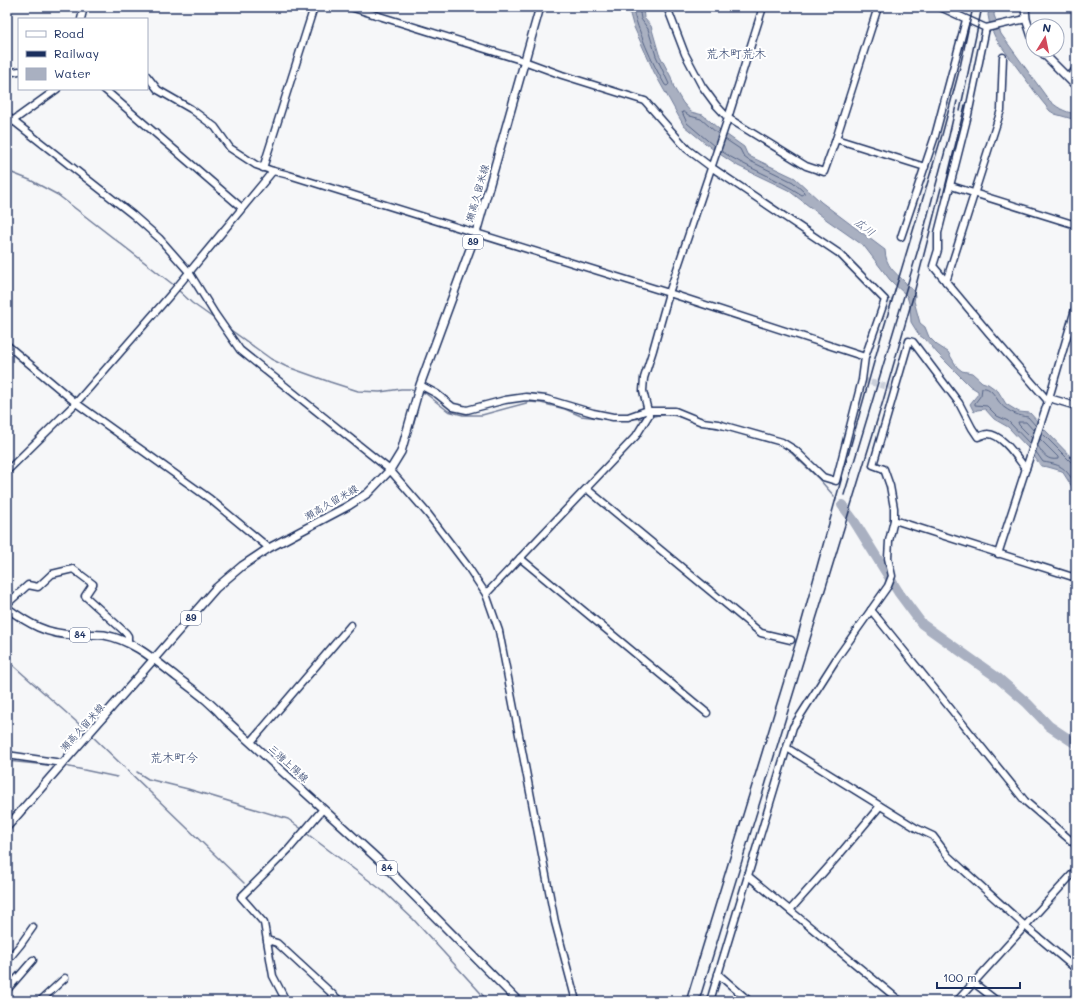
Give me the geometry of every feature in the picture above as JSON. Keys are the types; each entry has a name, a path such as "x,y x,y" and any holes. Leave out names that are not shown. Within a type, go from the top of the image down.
{"main road":[{"name":"瀬高久留米線","path":"7,827 216,588 242,566 269,548 348,506 368,493 390,470 401,452 420,385 476,233 540,7"},
{"path":"1024,7 1026,18"},
{"path":"1048,58 1076,86"},
{"name":"三潴上陽線","path":"7,608 38,628 50,632 72,635 103,635 128,643 154,660 204,697 226,720 401,882 518,1001"}],"street":[{"path":"80,18 84,7"},
{"path":"263,168 314,7"},
{"path":"350,7 524,61 562,75 645,101 687,149 840,254 885,300 865,357 862,380 836,481 823,477 795,450 782,442 718,424 702,422 675,411 649,412 628,417 613,417 593,413 546,399 526,397 505,400 466,410 453,407 437,394 420,385"},
{"path":"667,7 685,54 702,86 728,120 806,166 824,172 878,7"},
{"path":"486,594 636,436 649,415 643,391 644,378 669,293 728,120 763,7"},
{"path":"940,7 986,28 1025,19"},
{"path":"901,237 935,136 966,20"},
{"path":"986,28 968,115 938,233 938,250 933,266 1048,400 1076,406"},
{"path":"946,282 1000,110 1003,57"},
{"path":"1069,79 1076,68"},
{"path":"7,73 18,72"},
{"path":"148,77 158,90 192,109 215,127 230,148 263,168 669,293 865,357"},
{"path":"7,125 56,90"},
{"path":"105,90 242,208"},
{"path":"7,116 133,215 159,238 189,272 215,314 240,350 390,470 445,536 486,594 501,638 555,922 576,1001"},
{"path":"836,139 925,166"},
{"path":"7,471 76,403 174,291 273,171"},
{"path":"951,186 1076,225"},
{"path":"998,554 1029,461 1076,306"},
{"path":"710,1001 793,727 812,695 888,586 892,576 888,558 889,541 894,520 893,501 884,470 873,465 909,341 913,342 959,403 978,437 992,434 1008,445 1026,469"},
{"path":"7,345 76,403 210,499 269,548"},
{"path":"587,489 761,633 791,640"},
{"path":"894,520 1076,578"},
{"path":"520,558 707,713"},
{"path":"7,604 28,585 38,587 52,574 73,569 94,584 85,596 126,633 128,636 128,643"},
{"path":"871,610 1025,801 1076,845"},
{"path":"251,742 351,624"},
{"path":"787,748 916,828 933,836 948,856 1025,926 1076,969"},
{"path":"7,755 62,763"},
{"path":"790,910 880,806"},
{"path":"286,1001 273,976 264,923 241,897 289,849 323,809"},
{"path":"957,1001 1076,870"},
{"path":"747,875 900,1001"},
{"path":"7,961 33,927"},
{"path":"267,940 277,943 340,1001"},
{"path":"7,990 32,960"},
{"path":"718,974 749,1001"},
{"path":"40,1001 65,978"},
{"path":"974,983 997,1001"}],"water":[{"path":"628,7 643,7 644,18 651,26 659,54 671,77 674,88 683,103 691,112 703,115 720,130 744,147 747,154 751,157 795,178 821,202 885,250 887,261 891,268 914,291 914,301 920,323 925,327 929,337 937,345 948,352 957,367 962,371 972,373 982,382 998,391 1006,404 1019,412 1030,413 1076,462 1076,493 1062,471 1041,466 1028,448 1008,427 994,419 985,409 974,412 970,404 978,394 978,391 970,386 927,341 919,335 911,322 910,307 907,296 890,280 864,246 788,190 738,166 715,151 684,126 654,72 633,25"},
{"path":"989,7 995,7 994,15 1001,34 1048,99 1060,109 1076,114 1076,120 1055,114 1050,111 1041,100 996,39 990,26 988,15"}],"waterway":[{"path":"7,171 30,180 58,195 175,286"},
{"path":"177,289 192,303 216,320"},
{"path":"228,328 271,359 285,366 330,382 358,391 380,392 401,389 415,390"},
{"path":"421,392 425,393 448,411 463,415 482,415 530,402 565,409 581,416 608,419"},
{"path":"650,417 668,415 687,419"},
{"path":"624,420 644,418"},
{"path":"701,425 727,430"},
{"path":"737,432 784,446 819,479 834,496"},
{"path":"842,505 854,521 899,593 922,624 998,678 1027,703 1049,726 1076,744"},
{"path":"7,660 88,732"},
{"path":"91,735 244,883"},
{"path":"7,761 57,766"},
{"path":"65,766 117,777"},
{"path":"137,772 148,779 188,789 288,819 303,830"},
{"path":"306,833 383,891 413,919 488,1001"}],"tunnel":[{"path":"862,380 895,389"}],"railway":[{"path":"686,1001 797,638 881,337 942,135 960,67 973,7"},
{"path":"960,111 982,7"},
{"path":"844,495 923,233 957,101"},
{"path":"943,196 965,105"},
{"path":"699,1001 883,401 913,297 941,188"}],"district":[{"name":"荒木町荒木","path":"736,54"},
{"name":"荒木町今","path":"174,758"}],"water label":[{"name":"広川","path":"865,227"}]}
